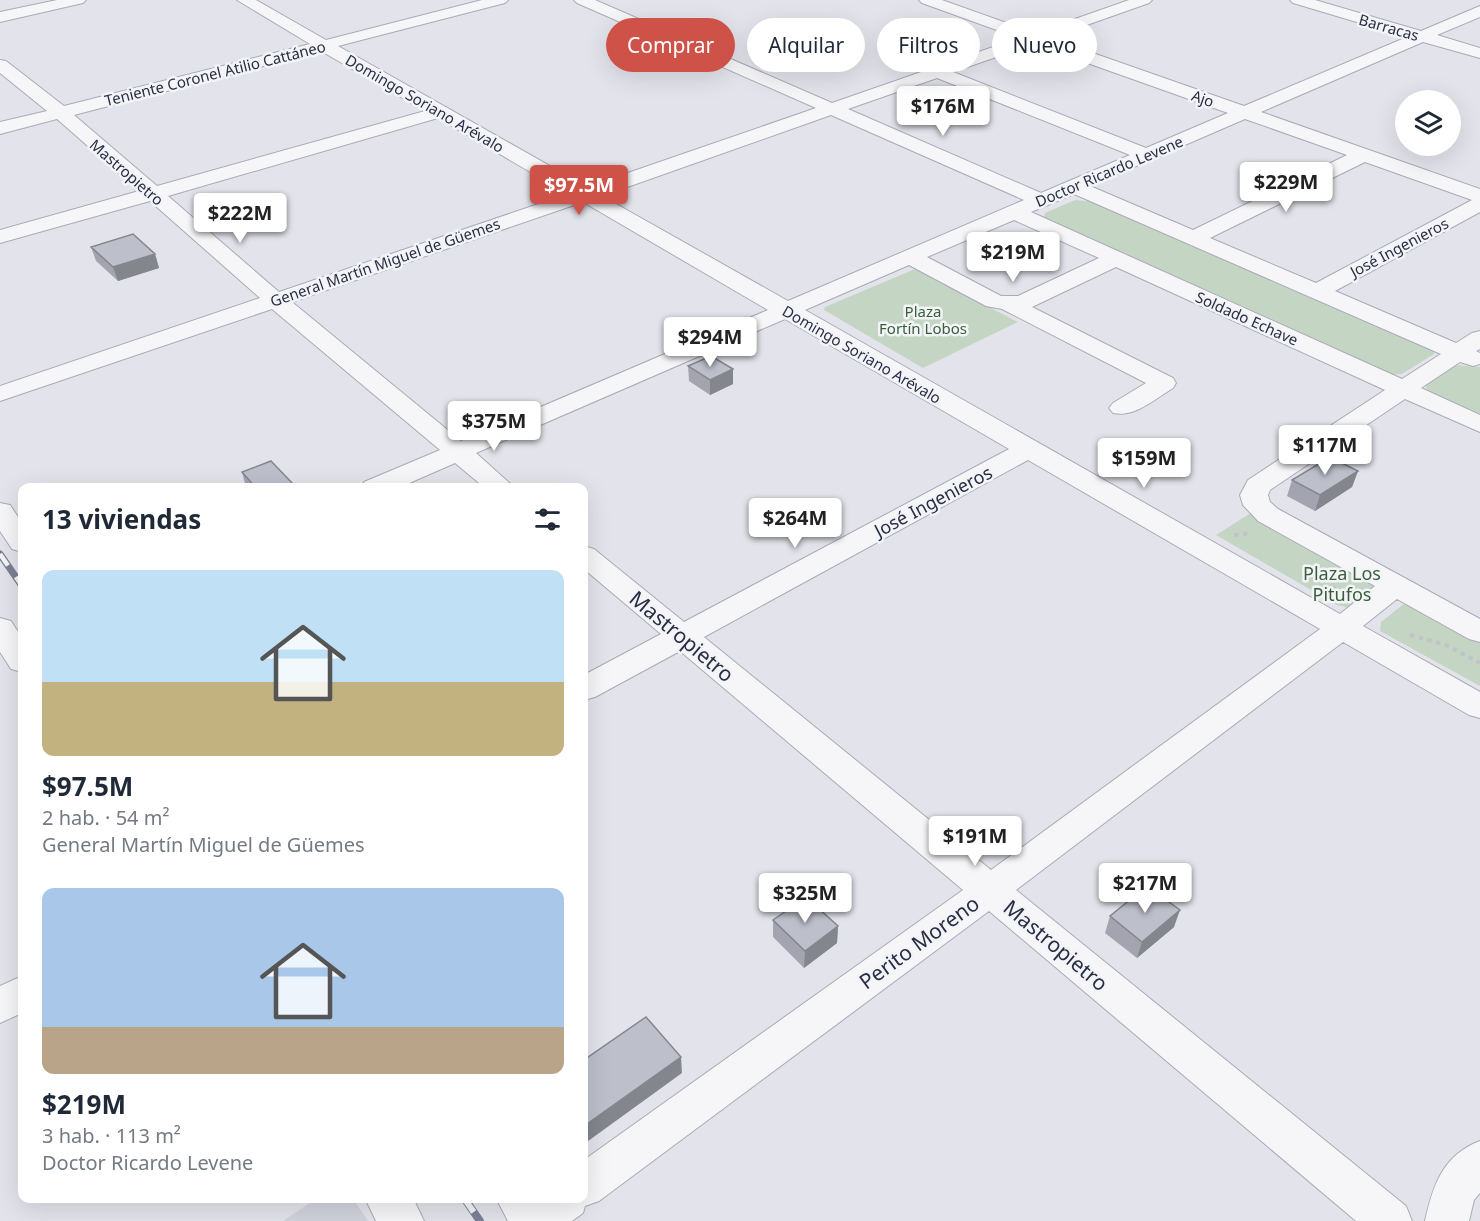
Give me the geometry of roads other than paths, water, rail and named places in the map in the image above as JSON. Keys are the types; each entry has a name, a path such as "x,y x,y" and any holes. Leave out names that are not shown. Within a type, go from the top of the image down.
{"street":[{"path":"0,17 78,0"},
{"name":"Domingo Soriano Arévalo","path":"245,0 1029,449 1354,619 1480,707"},
{"name":"Teniente Coronel Atilio Cattáneo","path":"0,128 500,0"},
{"path":"582,0 1041,200"},
{"name":"Ajo","path":"927,0 992,24"},
{"name":"General Martín Miguel de Güemes","path":"1093,18 1144,0"},
{"name":"Barracas","path":"1298,0 1480,53"},
{"name":"Doctor Ricardo Levene","path":"385,483 1480,11"},
{"name":"Ajo","path":"1097,61 1479,197"},
{"name":"Mastropietro","path":"0,65 61,113 274,299 496,483"},
{"path":"936,72 1146,155"},
{"name":"General Martín Miguel de Güemes","path":"0,394 584,195 936,72"},
{"path":"0,237 440,112"},
{"path":"1193,238 1363,155"},
{"path":"1073,186 1469,357"},
{"name":"José Ingenieros","path":"1318,291 1479,197"},
{"name":"Soldado Echave","path":"1014,212 1480,424"},
{"path":"910,258 994,302 1009,304 1023,302 1117,258"},
{"path":"1009,304 1164,383 1122,408"},
{"path":"1480,338 1469,357 1403,389 1258,486 1254,495 1257,505 1268,515 1480,632"},
{"name":"José Ingenieros","path":"588,687 1029,449"},
{"path":"0,511 18,537"},
{"name":"Mastropietro","path":"588,558 1390,1221"},
{"name":"Perito Moreno","path":"588,1183 990,891 1354,619 1395,585"},
{"path":"0,1006 18,995"},
{"path":"1448,1221 1455,1190 1480,1161"},
{"path":"390,1203 402,1221"},
{"path":"522,1203 535,1221 560,1203"}],"railway":[{"path":"0,554 18,580"},
{"path":"467,1203 480,1221"}],"park label":[{"name":"Plaza Fortín Lobos","path":"923,320"},
{"name":"Plaza Los Pitufos","path":"1342,583"}]}
